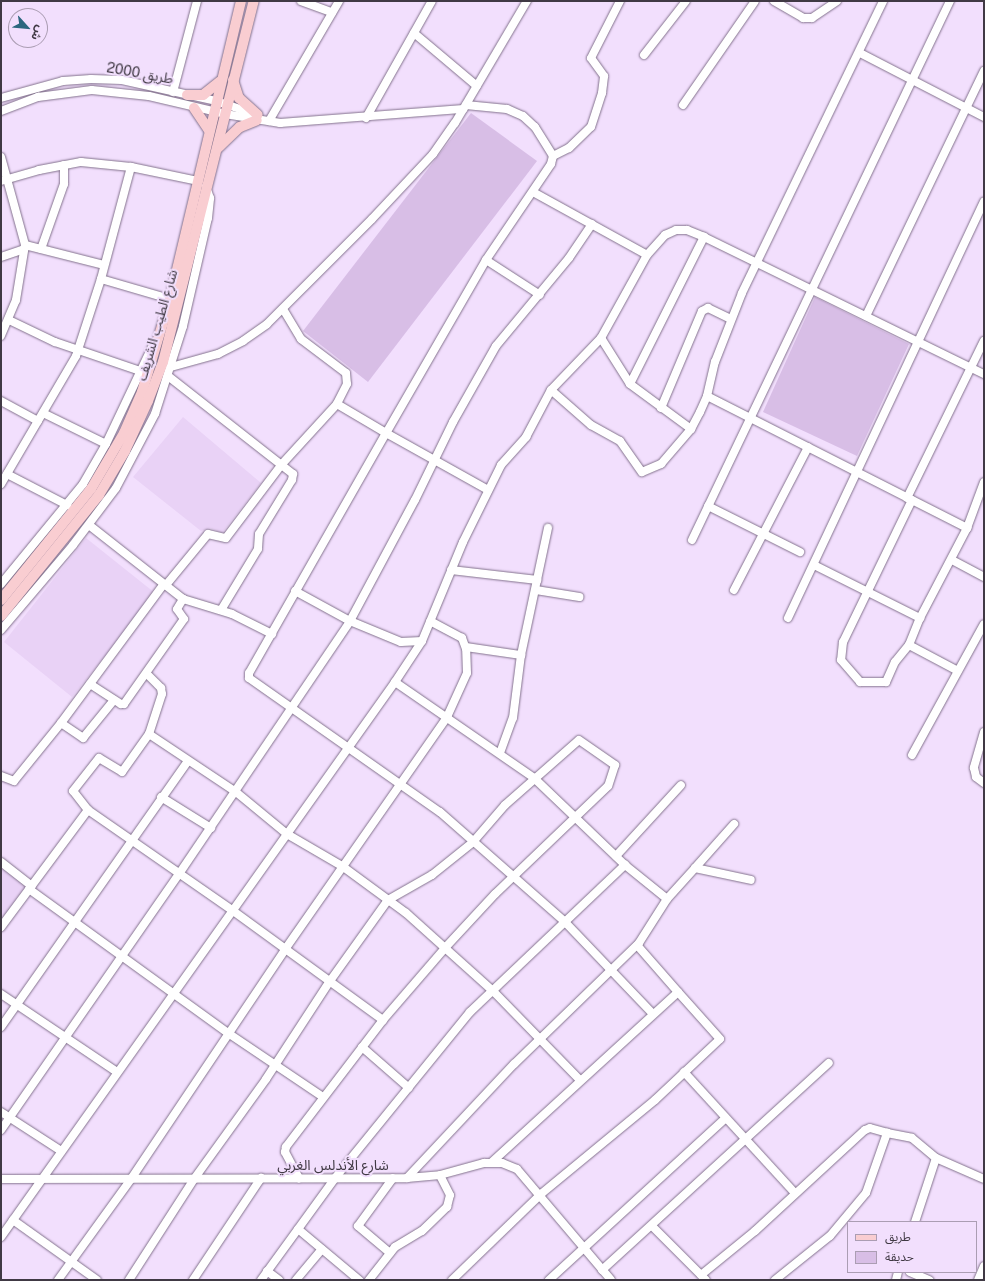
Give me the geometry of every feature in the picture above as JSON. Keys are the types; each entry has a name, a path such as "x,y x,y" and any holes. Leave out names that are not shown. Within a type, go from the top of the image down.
{"main road":[{"name":"شارع الطيب الشريف","path":"1,616 93,503 137,428 163,362 202,184 209,130 220,80 241,1"},
{"name":"شارع الطيب الشريف","path":"1,600 74,512 103,471 135,410 160,333 202,184 216,154 233,75 254,1"},
{"path":"233,75 239,98 263,119"},
{"path":"187,95 203,95 210,92 220,80"},
{"path":"194,108 209,130"},
{"path":"216,154 232,133 248,122 263,119"}],"street":[{"path":"173,92 197,1"},
{"path":"301,1 332,12"},
{"path":"263,119 339,1"},
{"path":"366,118 432,1"},
{"path":"171,367 218,354 243,341 283,309 433,154 477,86 527,1"},
{"path":"620,1 591,58 604,76 602,93 591,127 569,148 553,156 544,177 486,260 295,591 249,673 249,678 290,709 402,784 440,812 512,877 565,922 653,1014"},
{"path":"644,55 686,1"},
{"path":"683,105 755,1"},
{"path":"774,1 803,18 812,18 836,1"},
{"path":"551,390 599,431 620,441 642,472 661,464 691,429 707,396 714,362 731,319 756,264 860,53 882,1"},
{"path":"692,540 950,1"},
{"path":"414,33 477,86"},
{"path":"860,53 984,117"},
{"path":"866,316 984,71"},
{"name":"طريق 2000","path":"1,98 43,84 92,78 122,80 187,95 214,107 263,119 290,123 366,118 464,107 507,109 523,116 535,127 553,156"},
{"path":"1,110 38,97 92,90 149,96 194,108 214,107"},
{"path":"1,157 5,180 24,247 18,294 9,320 2,331"},
{"path":"1,630 89,525 134,456 157,410 171,367 208,218 210,198 202,184 131,167 98,162 64,166 5,180"},
{"path":"41,249 64,184 64,166"},
{"path":"67,505 3,478 43,412 78,349 101,279 131,167"},
{"path":"533,192 647,255"},
{"path":"788,618 920,341 984,202"},
{"path":"1,1130 236,792 350,621 435,461 453,422 496,346 540,295 592,224"},
{"path":"1,1237 232,910 396,682 422,640 451,570 488,490 502,465 526,437 551,390 601,338 647,255 665,235 676,230 687,230 704,237 756,264 813,289 920,341 984,374"},
{"path":"630,384 704,237"},
{"path":"1,257 24,247 41,249 104,265"},
{"path":"486,260 540,295"},
{"path":"101,279 170,299"},
{"path":"661,408 702,311 708,308 731,319"},
{"path":"1,776 14,781 61,723 165,585 208,534 226,538 282,464 337,404 347,384 346,373 301,338 283,309"},
{"path":"9,320 78,349 140,371"},
{"path":"1,584 67,505 106,444 140,371 160,333"},
{"path":"601,338 630,384 691,429"},
{"path":"984,341 843,642 840,655 843,664 857,681 885,682 895,662 909,645 920,618 952,560 967,528 984,482"},
{"path":"168,376 282,464 294,477 259,534 258,549 221,610"},
{"path":"707,396 967,528"},
{"path":"1,401 38,420"},
{"path":"337,404 488,490"},
{"path":"43,412 106,444"},
{"path":"734,590 808,447"},
{"path":"708,506 800,552"},
{"path":"89,525 183,599 221,610 272,634"},
{"path":"500,753 513,718 521,655 548,528"},
{"path":"952,560 984,577"},
{"path":"814,565 920,618"},
{"path":"451,570 537,580"},
{"path":"536,590 579,597"},
{"path":"295,591 350,621 401,642 422,640"},
{"path":"90,684 114,700 124,704 184,619 177,609 183,599"},
{"path":"58,1280 131,1179 342,866 402,784 447,717 467,673 466,647 462,638 430,621"},
{"path":"912,755 984,624"},
{"path":"909,645 958,671"},
{"path":"466,647 521,655"},
{"path":"146,674 162,691 149,734 122,772 99,758 73,792 88,810 130,841 286,948 383,1020"},
{"path":"396,682 534,778 625,865 667,899"},
{"path":"61,723 83,738 114,700"},
{"path":"984,732 974,768 976,777 984,782"},
{"path":"149,734 236,792 287,834 342,866 388,900 446,947 542,1039 580,1080"},
{"path":"128,1280 194,1179 276,1065 330,981 388,900 432,875 473,842 505,805 578,739 615,765 608,786 512,877 446,947 383,1020 286,1147 285,1152 299,1178"},
{"path":"1,1027 130,841 188,761"},
{"path":"616,856 681,786"},
{"path":"161,797 210,828"},
{"path":"1,927 88,810"},
{"path":"407,1178 481,1099 637,945 654,922 667,899 734,824"},
{"path":"1,862 75,922 228,1033 323,1097"},
{"path":"261,1280 334,1178 470,1012 494,992 625,865"},
{"path":"695,868 751,880"},
{"path":"452,1280 541,1194 684,1072 720,1038 637,945"},
{"path":"492,1162 678,992"},
{"path":"1,994 117,1072"},
{"path":"362,1048 409,1088"},
{"path":"602,1270 652,1226 828,1063"},
{"path":"684,1072 744,1140 795,1193"},
{"path":"1,1112 61,1151"},
{"path":"548,1280 725,1119"},
{"path":"652,1226 703,1278 865,1130 870,1128 912,1138 936,1158 984,1179"},
{"path":"775,1280 783,1271 830,1236 866,1193 887,1133"},
{"path":"915,1221 936,1158"},
{"name":"شارع الأندلس الغربي","path":"1,1179 407,1178 440,1175 492,1162 509,1164 517,1168 541,1194 611,1280"},
{"path":"369,1280 395,1247 422,1231 447,1207 450,1195 440,1175"},
{"path":"193,1280 261,1178"},
{"path":"390,1253 358,1226 393,1178"},
{"path":"13,1220 97,1280"},
{"path":"298,1229 359,1280"},
{"path":"296,1280 322,1249"},
{"path":"978,1280 984,1266"},
{"path":"268,1271 279,1280"},
{"path":"912,1273 929,1280"}],"shaded area":[{"path":"183,417 261,483 222,533 210,528 201,531 133,477"},
{"path":"86,538 155,593 72,697 4,642"},
{"path":"1,866 30,887 1,922"}],"green space":[{"path":"471,113 537,161 368,382 303,331"},
{"path":"815,297 909,344 857,456 763,412"}]}
